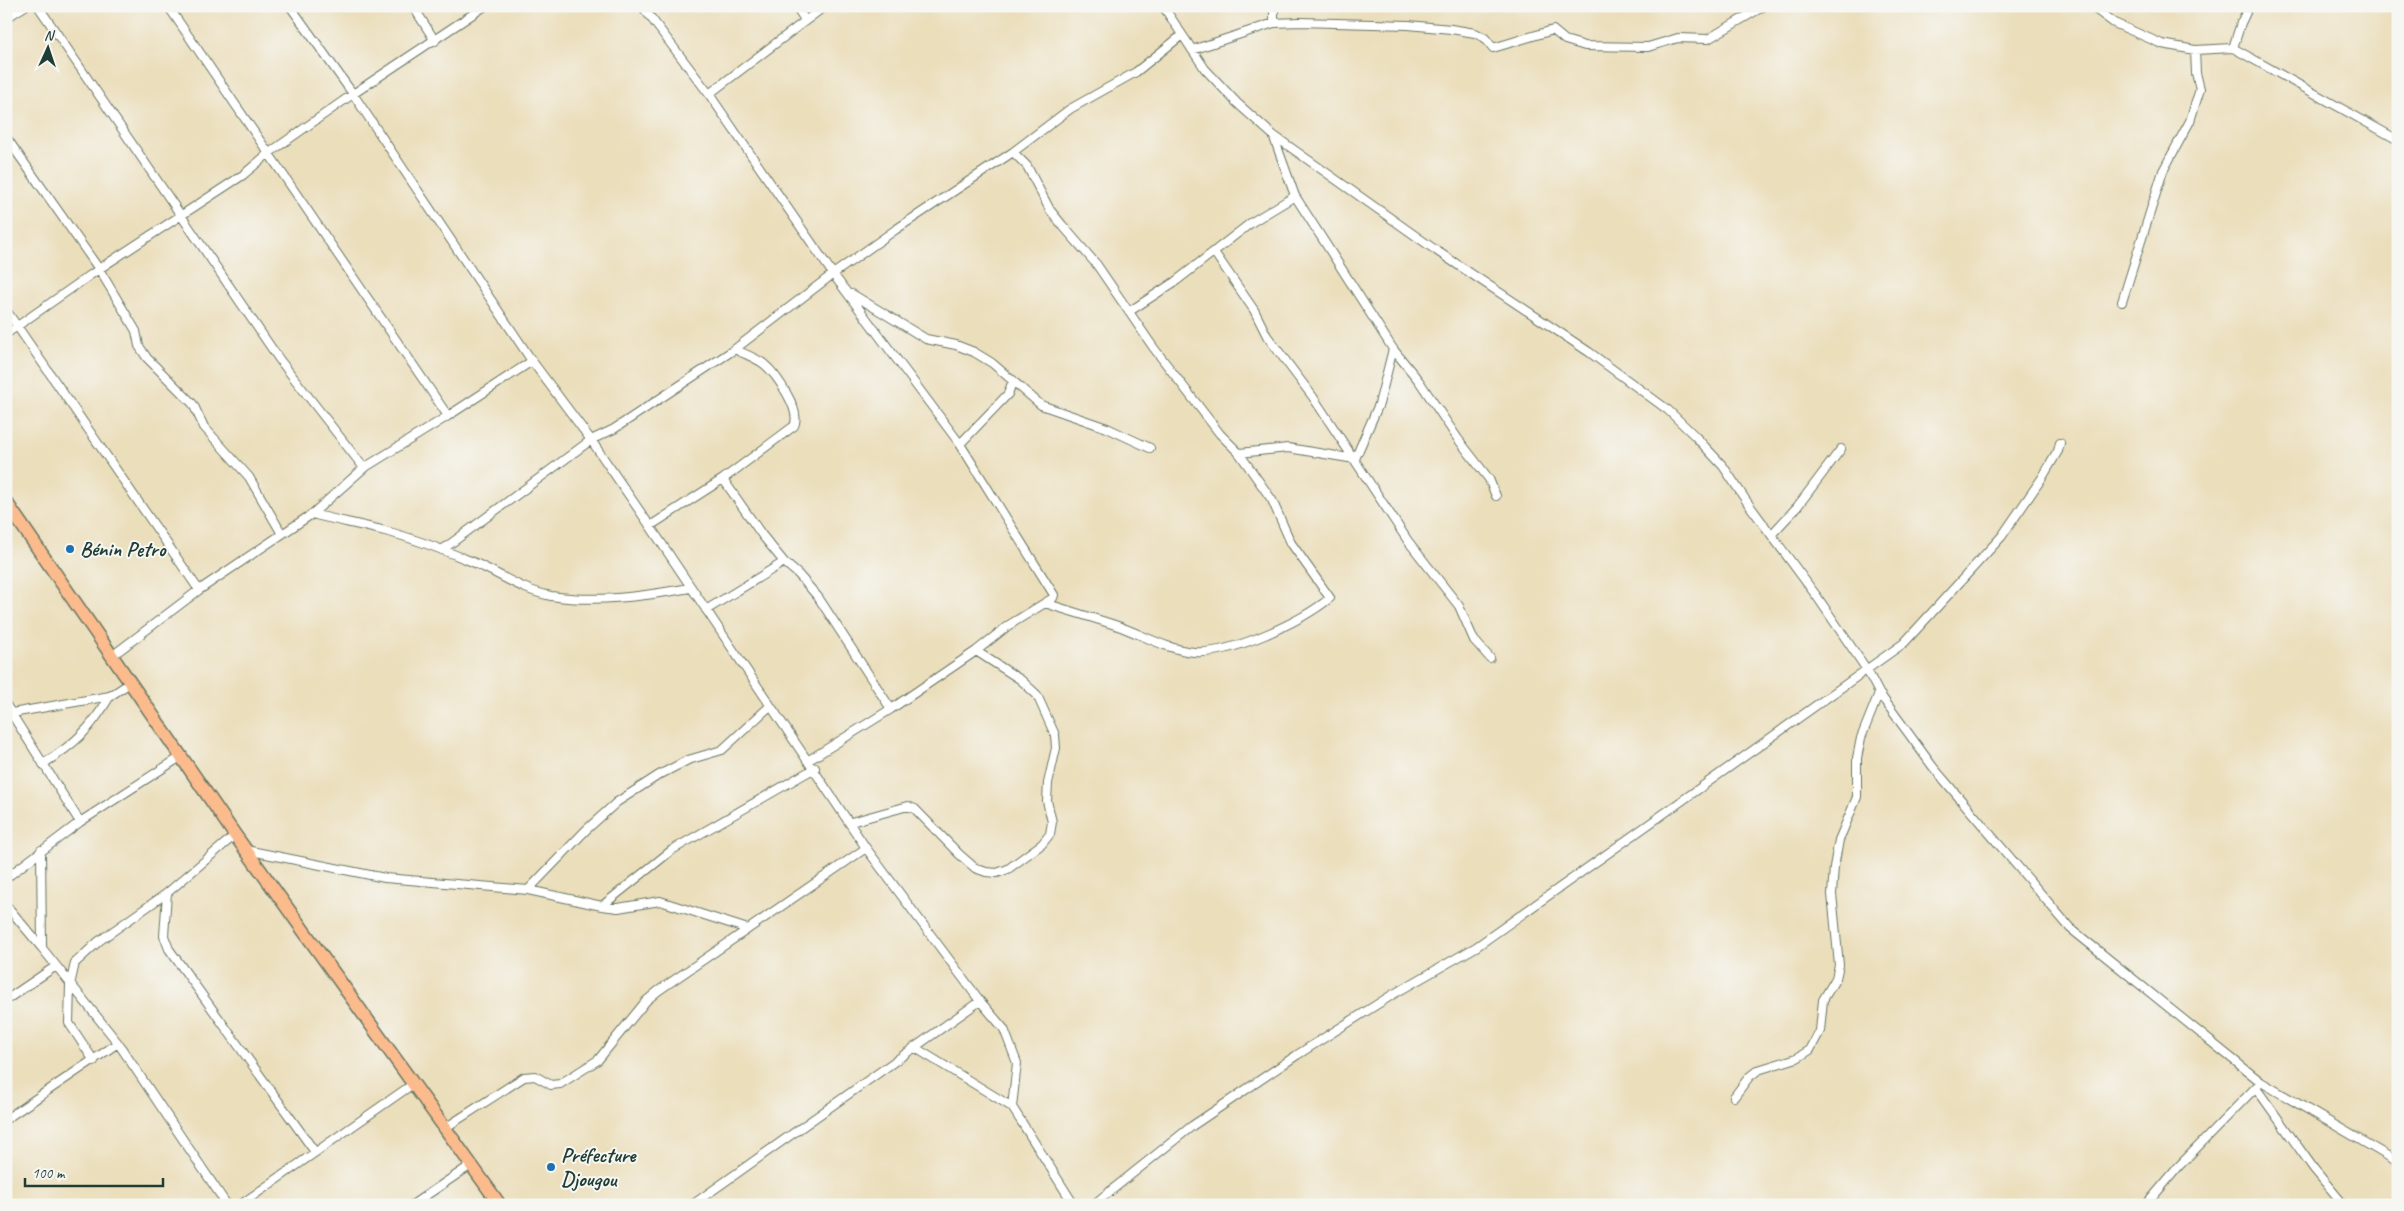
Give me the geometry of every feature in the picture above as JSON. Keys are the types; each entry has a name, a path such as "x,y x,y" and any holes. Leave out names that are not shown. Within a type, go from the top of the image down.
{"main road":[{"path":"6,502 235,835 500,1205"}],"street":[{"path":"6,18 25,6"},
{"path":"38,6 280,359 364,468"},
{"path":"168,6 448,416"},
{"path":"290,6 353,94 532,361 591,440 650,526 770,706 815,768 866,848 980,1001 1004,1029 1018,1063 1012,1107"},
{"path":"413,6 435,41"},
{"path":"6,334 98,269 243,175 269,153 353,94 486,6"},
{"path":"642,6 709,94 833,274 960,444 1053,591 1052,598 1009,625 976,651 891,709 809,760"},
{"path":"796,6 805,20"},
{"path":"709,94 825,6"},
{"path":"1163,6 1205,69 1237,103 1273,135 1437,250 1583,348 1668,410 1722,466 1746,502 1772,534 1867,670 1879,693 1933,767 2070,928 2259,1085 2398,1162"},
{"path":"1274,6 1274,23"},
{"path":"1192,50 1274,23 1408,25 1451,29 1475,33 1484,38 1493,48 1553,30 1564,40 1585,46 1648,47 1678,38 1708,39 1764,6"},
{"path":"2092,6 2114,23 2162,44 2195,50 2233,48 2398,140"},
{"path":"2233,48 2241,22 2249,6"},
{"path":"442,550 591,440 614,429 736,349 833,274 1013,152 1070,109 1136,72 1182,35"},
{"path":"2122,302 2163,170 2190,121 2200,89 2196,73 2195,50"},
{"path":"1273,135 1295,196 1393,349 1419,381 1458,439 1489,479 1496,496"},
{"path":"6,137 98,269 136,331 139,346 147,358 192,404 204,428 249,477 282,534"},
{"path":"1013,152 1026,166 1058,221 1097,265 1130,311 1138,328 1220,434 1239,453 1272,500 1291,543 1330,598 1315,610 1242,644 1213,651 1195,652 1177,649 1117,626 1045,603"},
{"path":"1130,311 1176,281 1252,222 1295,196"},
{"path":"1214,252 1254,310 1271,341 1355,459 1408,541 1459,606 1474,640 1490,658"},
{"path":"846,290 926,339 956,345 974,352 1013,380 1041,405 1108,428 1150,448"},
{"path":"6,310 199,590"},
{"path":"650,526 724,479 794,426 797,420 795,410 773,374 763,364 736,349"},
{"path":"1355,459 1379,404 1393,349"},
{"path":"112,656 199,590 312,514 364,468 532,361"},
{"path":"960,444 1008,394 1013,380"},
{"path":"1093,1205 1192,1126 1392,995 1476,947 1904,643 2002,536 2042,478 2058,451 2060,443"},
{"path":"1239,453 1288,448 1355,459"},
{"path":"1772,534 1797,507 1840,449"},
{"path":"724,479 734,496 784,562 798,574 818,597 891,709"},
{"path":"312,514 387,532 442,550 490,568 532,591 551,596 585,598 643,596 690,588"},
{"path":"706,610 784,562"},
{"path":"851,822 908,806 915,809 975,868 997,873 1008,869 1050,834 1052,822 1047,801 1048,783 1056,748 1055,734 1037,695 1021,680 976,651"},
{"path":"12,713 110,696 130,682"},
{"path":"1734,1097 1749,1077 1758,1070 1798,1058 1810,1050 1820,1031 1823,1000 1836,978 1839,965 1832,894 1834,867 1839,840 1857,797 1858,758 1861,738 1879,693"},
{"path":"43,764 77,740 100,714 110,696"},
{"path":"6,706 80,822"},
{"path":"528,890 586,830 618,802 659,775 688,760 722,750 770,706"},
{"path":"6,878 80,822 182,756"},
{"path":"602,906 672,850 815,768"},
{"path":"94,1061 70,1028 68,1019 70,986 75,964 83,954 167,893 235,835"},
{"path":"445,1128 524,1077 535,1076 552,1085 560,1084 598,1060 646,1001 866,848"},
{"path":"41,850 42,948"},
{"path":"246,850 385,878 528,890 618,908 660,901 748,929"},
{"path":"167,893 164,936 169,949 315,1152"},
{"path":"6,905 118,1043 227,1205"},
{"path":"6,1000 56,966"},
{"path":"692,1205 980,1001"},
{"path":"6,1119 118,1043"},
{"path":"914,1047 1012,1107 1074,1205"},
{"path":"240,1205 413,1084"},
{"path":"2146,1205 2179,1166 2259,1085"},
{"path":"2259,1085 2314,1169 2344,1205"},
{"path":"412,1205 472,1165"}],"place":[{"name":"Bénin Petro","path":"70,549"},
{"name":"Préfecture Djougou","path":"551,1167"}]}
